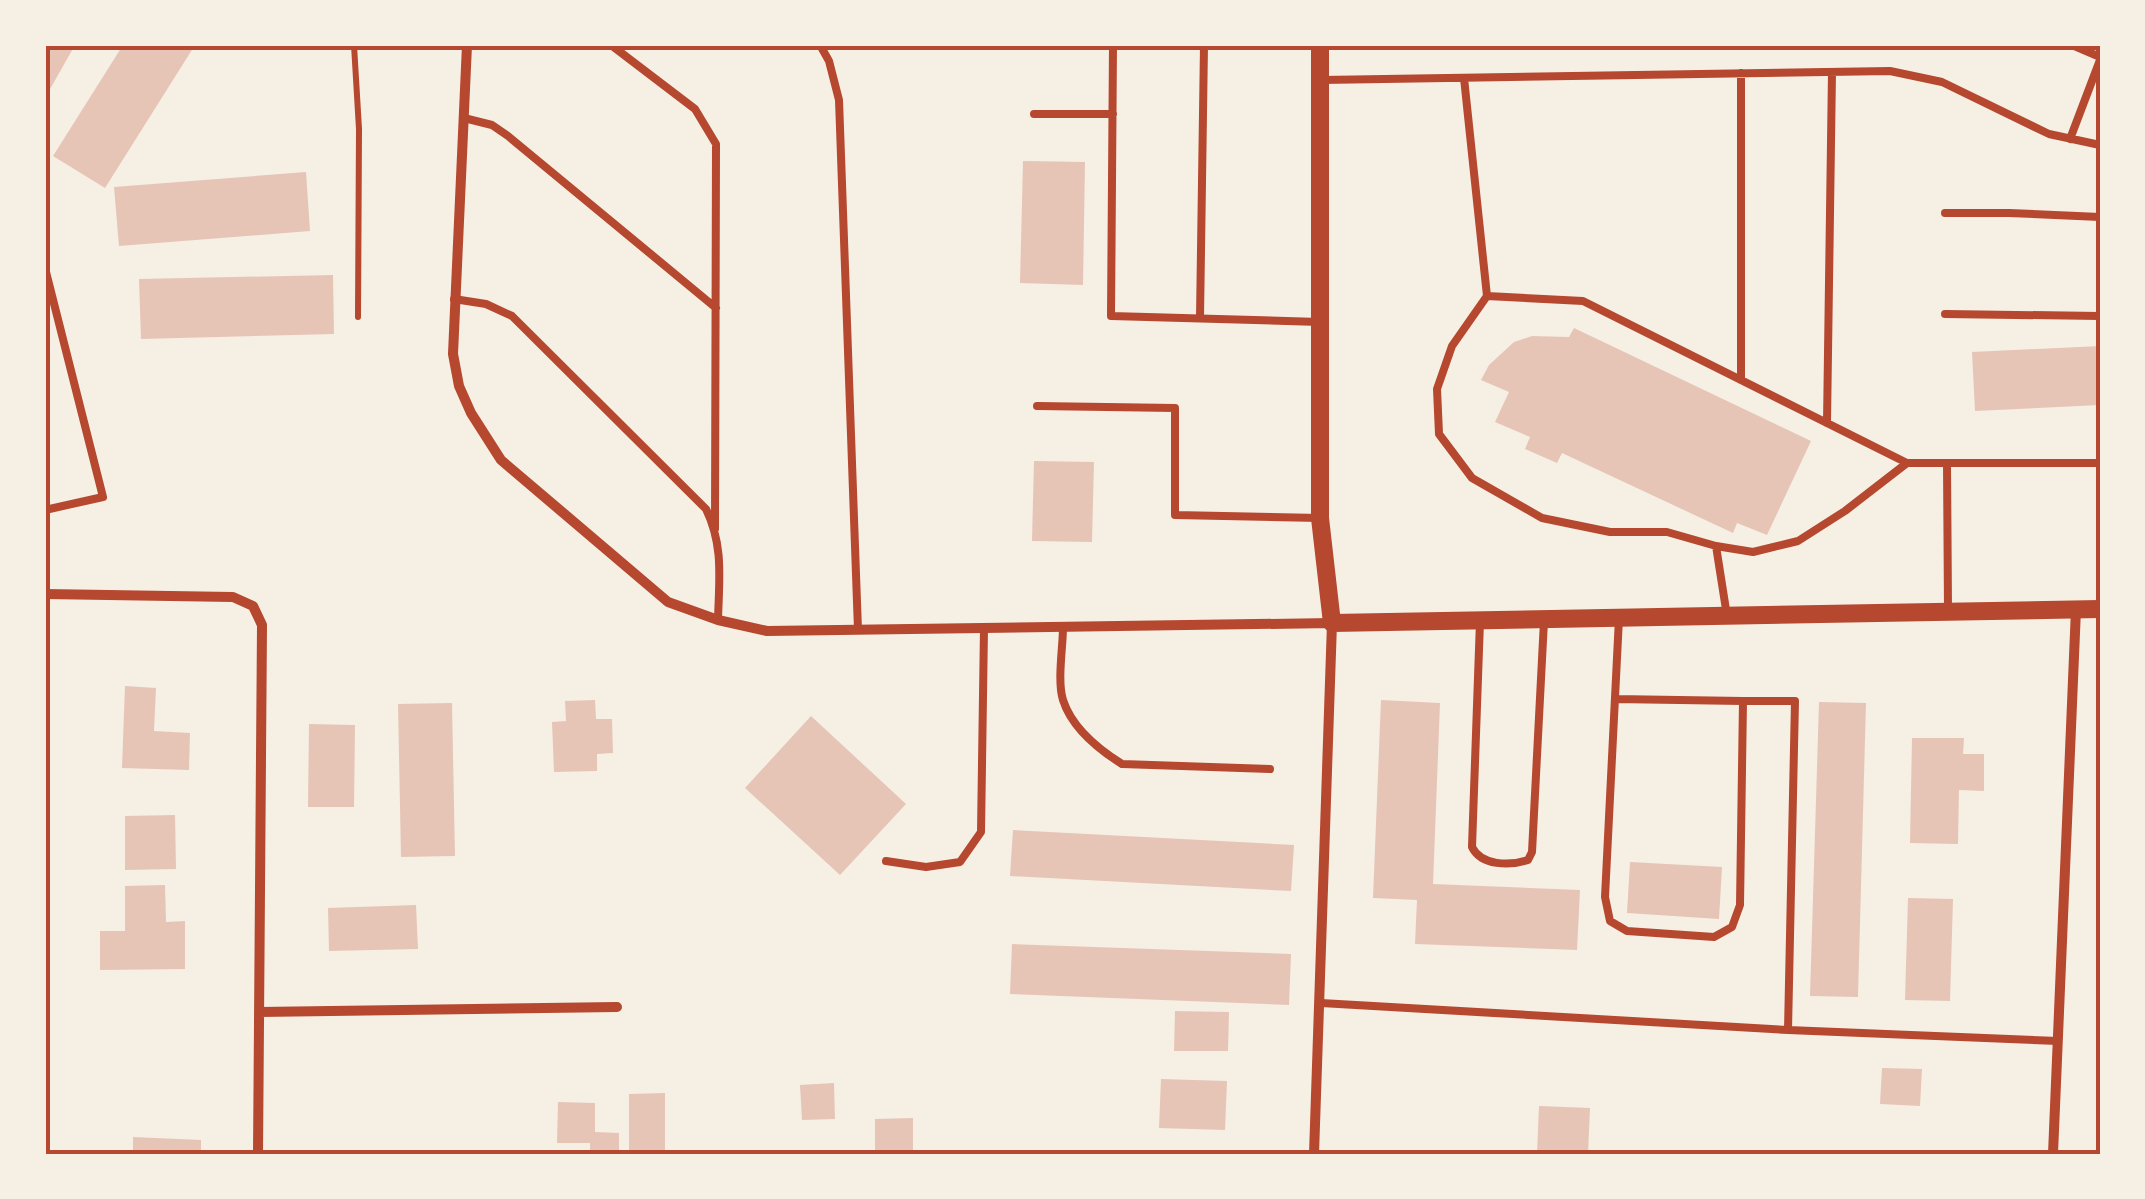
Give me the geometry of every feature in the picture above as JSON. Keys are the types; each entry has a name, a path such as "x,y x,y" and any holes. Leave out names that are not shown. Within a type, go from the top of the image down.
{"street":[{"path":"468,45 454,298 453,354 460,386 501,460 668,602 718,620 766,631 2100,608"},
{"path":"1314,1154 1332,623 1320,518 1320,45"},
{"path":"45,594 233,597 253,606 262,626 258,1154"},
{"path":"2053,1154 2076,609"},
{"path":"259,1012 617,1007"}],"lane":[{"path":"611,45 695,109 716,144 718,620"},
{"path":"820,45 840,100 858,630"},
{"path":"1113,45 1111,316 1320,322"},
{"path":"1200,318 1204,45"},
{"path":"2070,139 2100,58 2072,45"},
{"path":"1320,80 1890,71 1942,82 2049,134 2100,144"},
{"path":"1827,423 1832,72"},
{"path":"1741,73 1741,380"},
{"path":"1464,78 1487,296 1452,346 1437,390 1439,434 1472,478 1542,518 1610,532 1667,532 1753,552 1798,541 1907,463"},
{"path":"1034,114 1112,114"},
{"path":"464,118 492,125 508,136 716,308"},
{"path":"1945,212 2100,217"},
{"path":"45,268 102,497 45,510"},
{"path":"1487,296 1583,301 1907,463 2100,463"},
{"path":"454,298 486,304 512,316 706,510 715,529"},
{"path":"1945,314 2100,316"},
{"path":"1037,406 1175,408 1175,515 1320,518"},
{"path":"1947,463 1948,612"},
{"path":"1716,546 1726,616"},
{"path":"1619,618 1605,897 1610,921 1627,931 1714,937 1732,927 1740,905 1743,701"},
{"path":"1480,621 1472,848 1486,862 1519,863 1528,860 1532,852 1544,620"},
{"path":"1063,627 1062,696 1072,720 1102,752 1122,764 1270,769"},
{"path":"886,861 926,867 960,862 982,832 984,628"},
{"path":"1615,699 1795,701 1788,1030"},
{"path":"1320,1003 2058,1041"}],"path":[{"path":"354,45 359,129 358,317"}],"building":[{"path":"45,45 75,45 45,98"},
{"path":"123,45 195,45 105,188 53,156"},
{"path":"1023,161 1085,162 1083,285 1020,283"},
{"path":"306,172 310,231 119,246 114,187"},
{"path":"333,275 334,334 141,339 139,279"},
{"path":"1574,328 1811,441 1767,535 1737,523 1733,533 1562,453 1557,463 1525,449 1530,437 1495,422 1509,392 1481,380 1489,365 1514,342 1532,336 1569,337"},
{"path":"2100,346 2100,405 1975,411 1972,352"},
{"path":"1034,461 1094,462 1092,542 1032,541"},
{"path":"125,686 156,688 154,731 190,733 189,770 122,768"},
{"path":"595,700 596,719 612,719 613,753 597,754 597,771 554,772 552,722 566,721 565,701"},
{"path":"1381,700 1440,703 1433,884 1580,890 1577,950 1415,944 1417,900 1373,898"},
{"path":"1819,702 1866,703 1858,997 1810,996"},
{"path":"452,703 455,856 401,857 398,704"},
{"path":"811,716 906,804 840,875 745,788"},
{"path":"309,724 355,725 354,807 308,807"},
{"path":"1912,738 1964,738 1963,754 1984,754 1984,791 1959,790 1958,844 1910,843"},
{"path":"175,815 176,869 125,870 125,816"},
{"path":"1013,830 1294,845 1291,891 1010,876"},
{"path":"1630,862 1722,867 1719,919 1627,913"},
{"path":"165,885 166,922 185,921 185,969 100,970 100,931 125,931 125,886"},
{"path":"1908,898 1953,899 1950,1001 1905,1000"},
{"path":"416,905 418,949 329,951 328,908"},
{"path":"1012,944 1291,954 1289,1005 1010,994"},
{"path":"1175,1011 1229,1012 1228,1051 1174,1051"},
{"path":"1882,1068 1922,1069 1920,1106 1880,1104"},
{"path":"1161,1079 1227,1081 1225,1130 1159,1128"},
{"path":"834,1083 835,1119 802,1120 800,1085"},
{"path":"665,1093 665,1154 629,1154 629,1094"},
{"path":"558,1102 595,1103 595,1132 619,1133 619,1154 590,1154 590,1143 557,1143"},
{"path":"1539,1106 1590,1108 1588,1154 1537,1154"},
{"path":"913,1118 913,1154 875,1154 875,1119"},
{"path":"133,1137 201,1140 201,1154 133,1154"}]}
